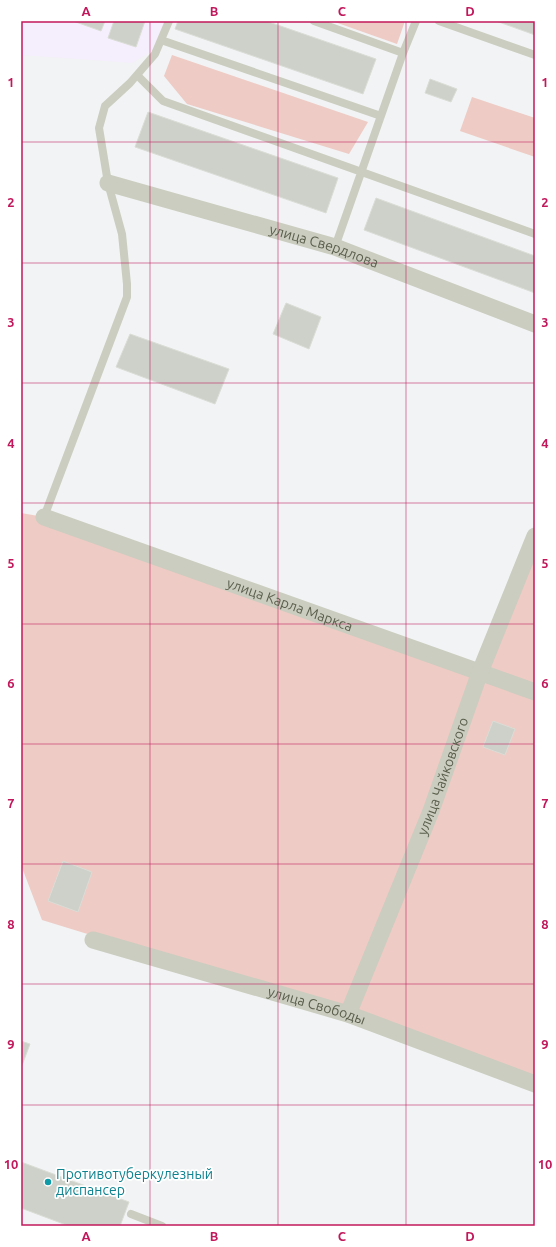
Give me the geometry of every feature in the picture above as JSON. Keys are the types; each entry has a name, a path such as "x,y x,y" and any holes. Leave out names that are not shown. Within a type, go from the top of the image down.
{"street":[{"name":"улица Свердлова","path":"108,183 335,247 535,324"},
{"name":"улица Карла Маркса","path":"44,517 535,692"},
{"name":"улица Чайковского","path":"348,1014 431,811 480,672 535,536"},
{"name":"улица Свободы","path":"93,940 348,1014 535,1084"}],"lane":[{"path":"44,517 127,297 122,234 108,183 99,128 105,106 137,75 155,54 169,21"},
{"path":"314,21 403,53"},
{"path":"335,247 403,53 416,21"},
{"path":"438,21 535,55"},
{"path":"161,40 381,116"},
{"path":"137,75 163,102 535,234"},
{"path":"131,1214 162,1226"}],"shaded area":[{"path":"21,21 165,21 154,50 132,63 21,55"},
{"path":"332,21 405,21 397,44"},
{"path":"172,55 368,122 349,154 187,104 164,76"},
{"path":"472,97 535,118 535,157 460,131"},
{"path":"21,513 44,517 480,672 535,536 535,1084 348,1014 42,920 21,865"}],"building":[{"path":"73,21 105,21 101,31"},
{"path":"114,21 145,21 136,47 108,38"},
{"path":"178,21 266,21 376,59 363,94 175,29"},
{"path":"496,21 535,21 535,35"},
{"path":"430,79 457,89 451,102 425,93"},
{"path":"148,112 338,178 326,213 135,147"},
{"path":"376,198 535,256 535,293 364,230"},
{"path":"286,303 321,317 309,349 273,334"},
{"path":"130,334 229,369 215,404 116,367"},
{"path":"493,721 515,729 505,755 483,747"},
{"path":"63,861 92,872 78,912 48,901"},
{"path":"21,1041 30,1044 21,1068"},
{"name":"Противотуберкулезный диспансер","path":"21,1162 129,1202 120,1226 69,1226 21,1208"}],"place":[{"name":"Противотуберкулезный диспансер","path":"48,1182"}]}
